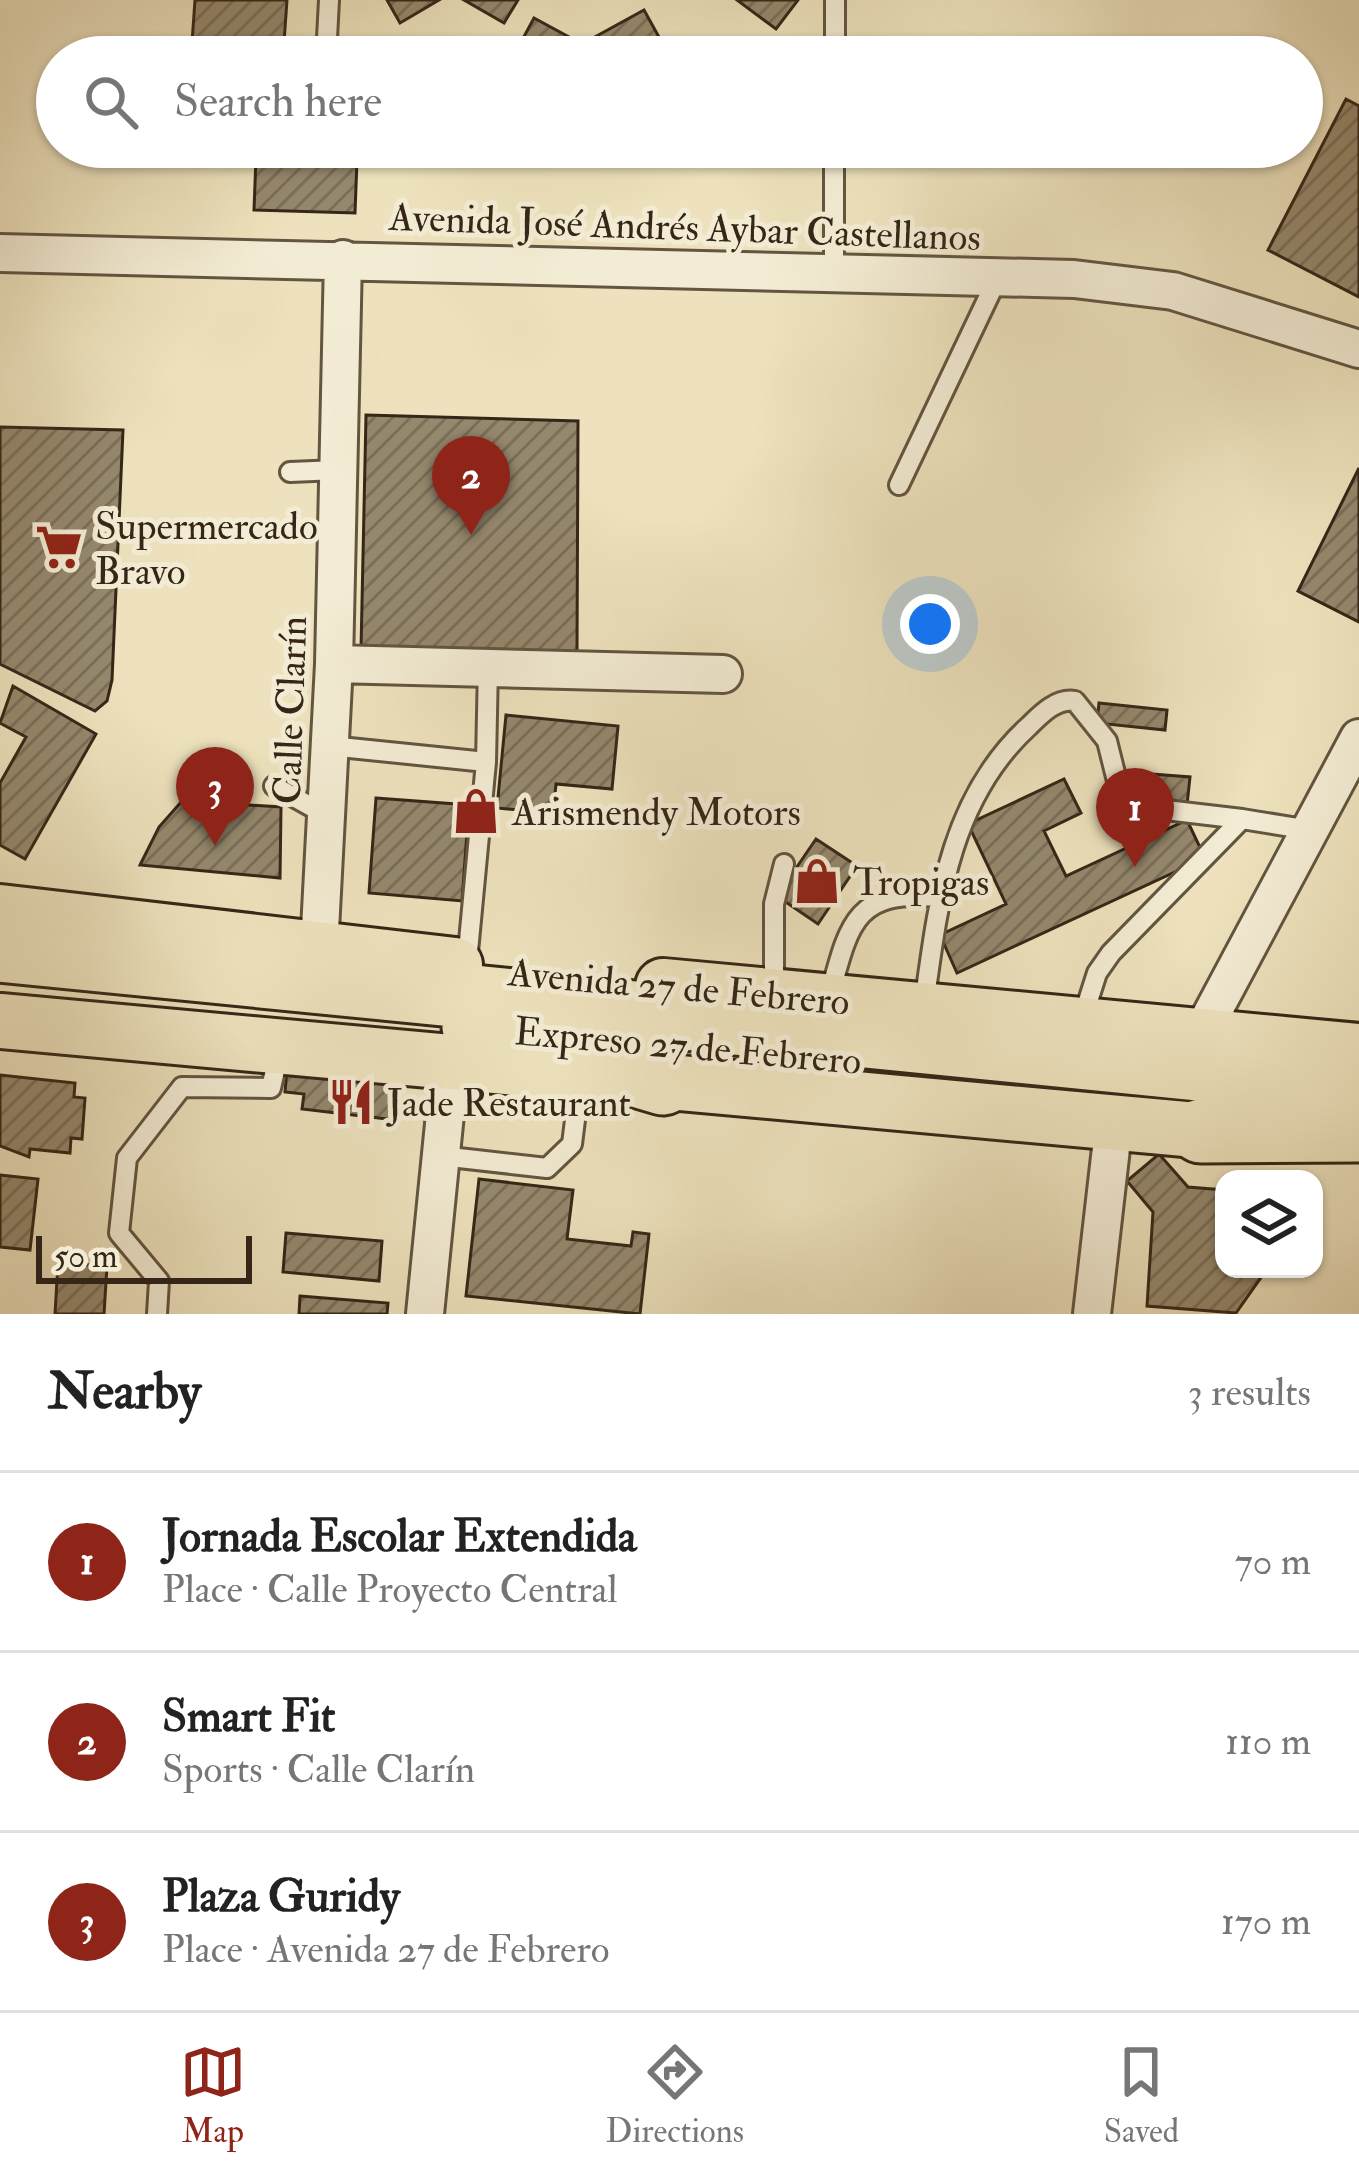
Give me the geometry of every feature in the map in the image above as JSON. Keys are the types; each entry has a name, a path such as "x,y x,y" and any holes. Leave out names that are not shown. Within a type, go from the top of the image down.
{"highway":[{"name":"Expreso 27 de Febrero","path":"6,969 1359,1106"},
{"path":"467,1013 669,986"},
{"name":"Expreso 27 de Febrero","path":"467,1013 1359,1084"},
{"path":"467,1013 663,1083"},
{"path":"1226,1039 1359,1064"},
{"path":"1201,1131 1359,1130"}],"main road":[{"name":"Avenida 27 de Febrero","path":"6,969 319,949 467,1013 581,1075 1359,1145"},
{"name":"Avenida 27 de Febrero","path":"6,969 279,1048 467,1013"},
{"name":"Avenida 27 de Febrero","path":"669,986 1359,1051"}],"street":[{"name":"Avenida José Andrés Aybar Castellanos","path":"0,253 998,277 1173,291 1359,349"},
{"name":"Calle Clarín","path":"319,949 334,664 343,259"},
{"path":"334,664 723,674"},
{"path":"1226,1039 1310,830 1359,738"},
{"path":"425,1314 441,1156 467,1013"},
{"path":"1092,1314 1114,1122"}],"lane":[{"path":"327,36 329,0"},
{"path":"835,0 835,36"},
{"path":"833,272 834,168"},
{"path":"899,485 998,277"},
{"path":"290,472 338,470"},
{"path":"467,1013 486,762 488,666"},
{"path":"924,1009 938,897 959,826 999,753 1047,708 1070,698 1107,741 1123,805 1310,830"},
{"path":"330,746 486,762"},
{"path":"274,786 326,815"},
{"path":"1081,1023 1097,973 1111,953 1242,819"},
{"path":"775,994 774,904 784,864"},
{"path":"829,999 848,929 866,906 900,893 938,897"},
{"path":"157,1314 159,1282 118,1234 127,1158 182,1087 271,1088 279,1048"},
{"path":"441,1156 547,1168 561,1160 572,1144 581,1075"}],"building":[{"path":"195,0 287,0 284,36 192,36"},
{"path":"387,0 439,0 400,23"},
{"path":"464,0 518,0 504,23"},
{"path":"737,0 798,0 776,29"},
{"path":"644,10 658,36 597,36"},
{"path":"534,18 567,36 524,36"},
{"path":"1346,99 1359,106 1359,297 1268,250 1310,168 1323,168 1323,144"},
{"path":"256,168 357,168 355,213 254,210"},
{"path":"366,415 578,421 577,653 361,650"},
{"name":"Supermercado Bravo","path":"0,427 123,430 112,680 107,701 95,711 0,664"},
{"path":"1359,468 1359,622 1298,591"},
{"path":"13,686 96,734 25,859 0,845 0,783 26,737 0,723"},
{"path":"1099,703 1167,710 1165,730 1097,723"},
{"path":"506,715 618,726 612,789 556,784 553,813 497,808"},
{"path":"1125,772 1190,777 1187,805 1123,799"},
{"path":"1064,779 1081,813 1044,831 1066,876 1187,820 1205,858 957,973 940,935 1006,904 968,824"},
{"path":"376,798 469,805 462,901 369,893"},
{"path":"182,801 281,807 280,878 140,865 159,827"},
{"name":"Tropigas","path":"816,839 857,866 818,924 777,896"},
{"name":"Jade Restaurant","path":"287,1069 400,1082 396,1120 302,1109 304,1094 285,1092"},
{"path":"0,1075 75,1083 74,1097 85,1098 82,1139 71,1138 70,1153 30,1149 29,1157 0,1146"},
{"path":"1159,1154 1188,1187 1215,1189 1215,1278 1261,1278 1236,1313 1147,1306 1153,1212 1127,1181"},
{"path":"0,1175 38,1179 30,1250 0,1247"},
{"path":"479,1179 573,1190 567,1239 631,1246 633,1232 649,1234 640,1314 466,1296"},
{"path":"286,1233 382,1241 379,1281 283,1272"},
{"path":"58,1263 107,1266 104,1314 55,1314"},
{"path":"300,1296 388,1303 387,1314 299,1314"}],"place":[{"name":"Smart Fit","path":"471,535"},
{"name":"Supermercado Bravo","path":"59,547"},
{"name":"Arismendy Motors","path":"476,811"},
{"name":"Plaza Guridy","path":"215,846"},
{"name":"Jornada Escolar Extendida","path":"1135,867"},
{"name":"Tropigas","path":"817,881"},
{"name":"Jade Restaurant","path":"351,1102"}]}
